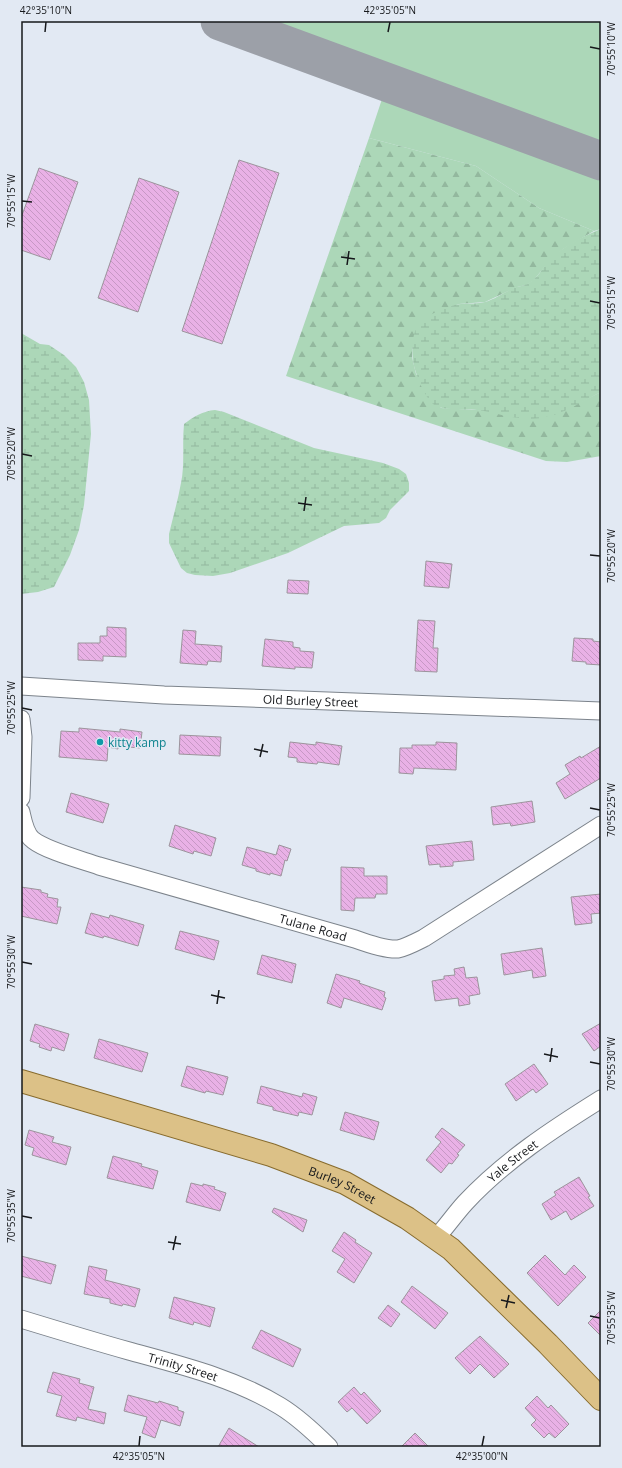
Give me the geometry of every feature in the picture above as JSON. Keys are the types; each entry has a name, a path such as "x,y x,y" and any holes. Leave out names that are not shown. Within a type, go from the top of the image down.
{"main road":[{"name":"Burley Street","path":"21,1081 271,1155 345,1183 408,1218 451,1249 486,1282 601,1399"}],"street":[{"name":"Old Burley Street","path":"21,686 164,695 601,711"},
{"path":"21,719 23,737 21,798"},
{"name":"Tulane Road","path":"21,812 24,826 32,840 64,854 99,866 382,947 397,949 424,938 601,825"},
{"name":"Yale Street","path":"436,1238 465,1203 507,1164 524,1150 601,1099"},
{"name":"Trinity Street","path":"21,1319 177,1364 217,1377 249,1390 280,1407 312,1431 329,1447"}],"green space":[{"path":"262,21 601,21 601,146 263,22"},
{"path":"382,99 601,178 601,229 594,231 539,208 476,166 369,138"},
{"path":"369,138 476,166 539,208 594,231 563,249 550,260 533,281 526,285 517,287 485,302 459,304 443,310 412,348 412,357 416,374 441,408 562,411 601,392 601,456 567,462 546,461 286,376"},
{"path":"601,229 601,392 560,413 537,419 511,417 477,410 447,409 433,404 421,386 413,361 413,338 420,323 428,316 445,308 461,304 485,302 516,287 526,285 540,273 549,260 560,251 581,238"},
{"path":"21,333 40,344 49,345 64,355 76,367 84,382 89,400 91,434 84,505 79,530 70,555 54,587 38,592 21,594"},
{"path":"215,410 224,412 314,448 383,463 399,469 406,474 409,483 409,491 390,510 386,518 379,523 344,526 288,553 230,573 213,576 187,573 181,568 169,543 169,534 182,476 184,424 198,415"}],"building":[{"path":"239,160 279,173 222,344 182,331"},
{"path":"39,168 78,182 50,260 21,250 21,218"},
{"path":"139,178 179,192 138,312 98,298"},
{"path":"426,561 452,564 449,588 424,586"},
{"path":"288,580 309,581 308,594 287,593"},
{"path":"418,620 435,621 433,648 438,648 437,672 415,671"},
{"path":"107,627 126,628 126,657 103,656 103,661 78,660 78,643 100,643 100,636 107,636"},
{"path":"183,630 196,631 195,644 222,646 221,662 208,661 207,665 180,663"},
{"path":"574,638 593,639 593,641 601,642 601,665 572,661"},
{"path":"265,639 293,642 293,647 300,648 300,651 314,652 312,668 295,667 295,669 262,666"},
{"name":"kitty kamp","path":"79,728 120,732 120,729 142,732 140,748 118,746 118,749 108,747 107,761 59,757 61,731 79,732"},
{"path":"180,735 221,737 220,756 179,754"},
{"path":"290,742 316,745 316,742 342,746 339,765 318,762 317,764 297,762 297,758 288,757"},
{"path":"436,742 457,743 456,770 414,768 413,774 399,773 400,748 412,748 412,745 436,745"},
{"path":"601,746 601,778 565,799 556,783 570,774 565,765 580,756 581,758"},
{"path":"71,793 109,804 103,823 66,812"},
{"path":"532,801 535,822 511,826 510,823 493,825 491,807"},
{"path":"175,825 216,838 211,856 194,851 193,854 169,846"},
{"path":"472,841 474,860 453,862 453,866 440,867 440,864 429,865 426,846"},
{"path":"279,845 291,849 287,861 285,860 281,876 270,873 270,875 242,865 247,847 276,855"},
{"path":"341,867 364,868 364,876 387,876 387,894 376,894 375,898 355,898 354,911 341,910"},
{"path":"21,887 41,890 41,892 48,894 47,897 58,899 57,907 61,907 57,924 21,916"},
{"path":"601,894 601,913 591,914 592,923 575,925 571,897"},
{"path":"91,913 109,918 110,915 144,925 138,946 104,936 103,938 85,933"},
{"path":"180,931 219,941 214,960 175,949"},
{"path":"542,948 546,976 533,978 532,970 504,975 501,954"},
{"path":"262,955 296,964 292,983 257,974"},
{"path":"464,967 466,978 477,977 480,994 469,996 470,1004 459,1006 458,998 435,1001 432,981 444,979 444,976 455,975 454,969"},
{"path":"336,974 360,981 359,983 385,992 384,997 386,998 382,1010 344,998 341,1008 327,1003"},
{"path":"601,1023 601,1046 594,1051 582,1034"},
{"path":"35,1024 69,1034 64,1051 52,1047 51,1051 39,1047 40,1044 30,1041"},
{"path":"99,1039 148,1053 142,1072 94,1058"},
{"path":"534,1064 548,1084 536,1093 533,1089 516,1101 505,1084"},
{"path":"187,1066 228,1077 223,1095 206,1091 205,1093 181,1086"},
{"path":"261,1086 302,1097 303,1093 317,1097 312,1115 299,1112 298,1116 273,1110 273,1107 257,1103"},
{"path":"345,1112 379,1122 374,1140 340,1130"},
{"path":"442,1128 465,1145 457,1154 459,1155 452,1164 449,1163 441,1173 426,1160 441,1142 435,1137"},
{"path":"29,1130 54,1137 52,1142 71,1147 66,1165 32,1155 34,1148 25,1145"},
{"path":"113,1156 142,1164 141,1166 158,1171 153,1189 107,1178"},
{"path":"579,1177 594,1206 571,1220 566,1211 551,1220 542,1204 556,1195 554,1192"},
{"path":"191,1183 215,1187 214,1189 226,1193 220,1211 186,1202"},
{"path":"274,1208 307,1220 303,1232 272,1212"},
{"path":"344,1232 356,1240 355,1242 372,1253 354,1283 337,1272 345,1259 332,1251"},
{"path":"545,1255 565,1275 574,1265 586,1277 558,1306 527,1273"},
{"path":"21,1256 56,1265 51,1284 21,1276"},
{"path":"89,1266 107,1270 105,1280 140,1289 135,1307 110,1303 110,1299 84,1294"},
{"path":"412,1286 448,1313 435,1329 401,1302"},
{"path":"174,1297 215,1308 210,1327 194,1322 193,1325 169,1318"},
{"path":"388,1305 400,1314 391,1327 378,1318"},
{"path":"601,1310 601,1336 588,1323"},
{"path":"261,1330 301,1349 293,1367 252,1348"},
{"path":"480,1336 509,1364 494,1378 480,1364 470,1374 455,1358"},
{"path":"53,1372 80,1379 79,1383 94,1387 88,1409 106,1413 104,1424 77,1417 76,1421 56,1416 62,1396 47,1392"},
{"path":"354,1387 361,1395 364,1392 381,1411 367,1424 352,1408 347,1412 338,1402"},
{"path":"128,1395 158,1403 159,1401 178,1407 178,1410 184,1412 180,1426 161,1420 155,1438 142,1433 147,1417 124,1411"},
{"path":"537,1396 548,1408 551,1405 569,1424 555,1438 549,1433 544,1438 531,1425 536,1420 525,1408"},
{"path":"229,1428 259,1447 218,1447"},
{"path":"415,1433 429,1447 401,1447"}],"taxiway":[{"path":"220,21 601,161"}],"place":[{"name":"kitty kamp","path":"100,742"}]}
